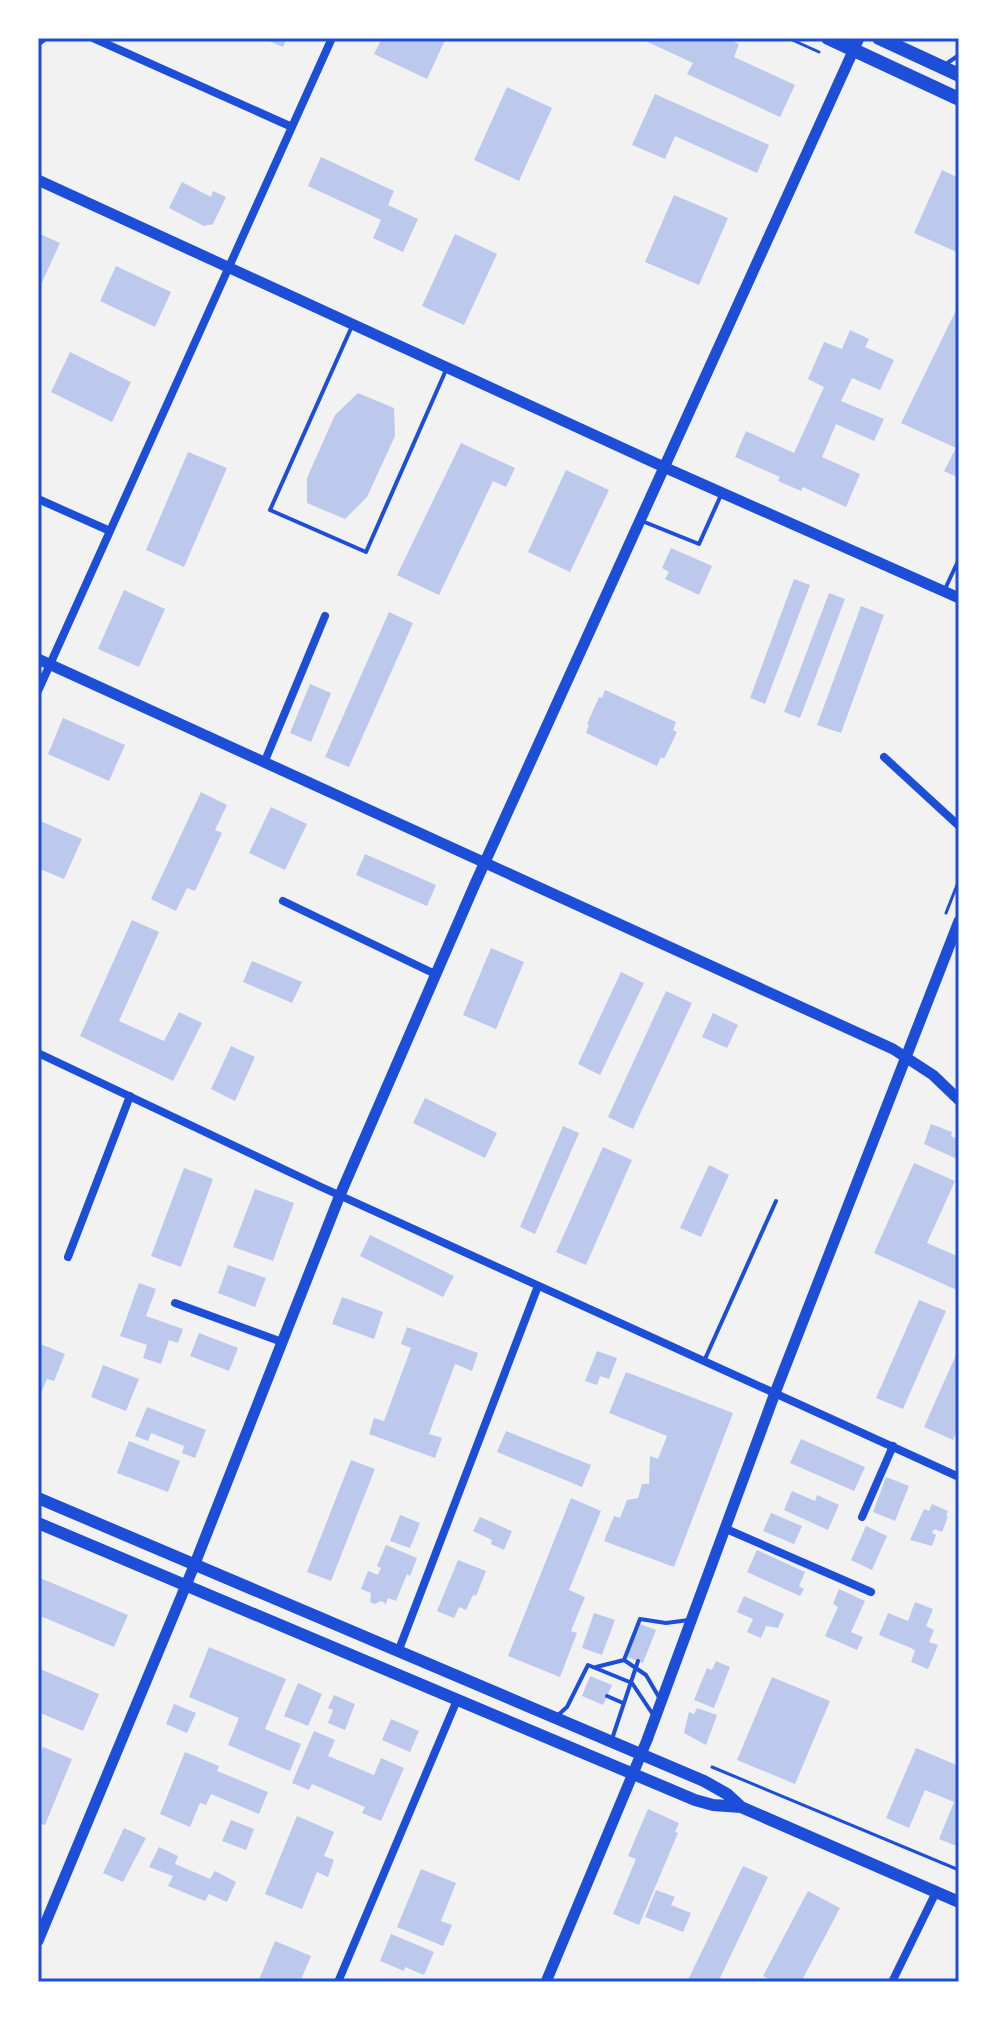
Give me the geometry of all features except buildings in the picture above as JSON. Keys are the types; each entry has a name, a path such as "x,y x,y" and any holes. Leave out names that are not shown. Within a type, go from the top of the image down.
{"main road":[{"path":"828,38 856,44 959,99"},
{"path":"879,38 959,75"},
{"path":"38,1498 641,1753 716,1786 741,1807 959,1902"},
{"path":"38,1523 704,1803 741,1807"}],"street":[{"path":"93,38 292,127"},
{"path":"38,691 44,661 110,531 332,38"},
{"path":"38,1941 186,1587 340,1195 435,974 856,44"},
{"path":"38,180 666,468 959,598"},
{"path":"38,499 110,531"},
{"path":"264,763 325,616"},
{"path":"44,661 906,1056 933,1075 959,1100"},
{"path":"884,757 959,826"},
{"path":"283,901 435,974"},
{"path":"546,1982 655,1718 775,1393 958,925"},
{"path":"38,1053 340,1195 959,1477"},
{"path":"68,1257 130,1096"},
{"path":"398,1652 538,1286"},
{"path":"175,1303 282,1342"},
{"path":"862,1517 893,1446"},
{"path":"724,1528 871,1592"},
{"path":"338,1982 457,1700"},
{"path":"892,1982 936,1892"}],"lane":[{"path":"38,45 47,38"},
{"path":"941,67 959,55"},
{"path":"353,325 270,510 366,552 447,368"},
{"path":"642,520 699,544 722,493"},
{"path":"944,592 959,559"},
{"path":"704,1360 776,1201"},
{"path":"624,1660 640,1619 666,1623 691,1620"},
{"path":"593,1668 624,1660 637,1664 661,1701"},
{"path":"612,1741 637,1664"},
{"path":"555,1717 567,1707 588,1665 632,1683 655,1718"},
{"path":"579,1685 585,1688"},
{"path":"607,1696 623,1703"}],"path":[{"path":"788,38 825,55"}]}
